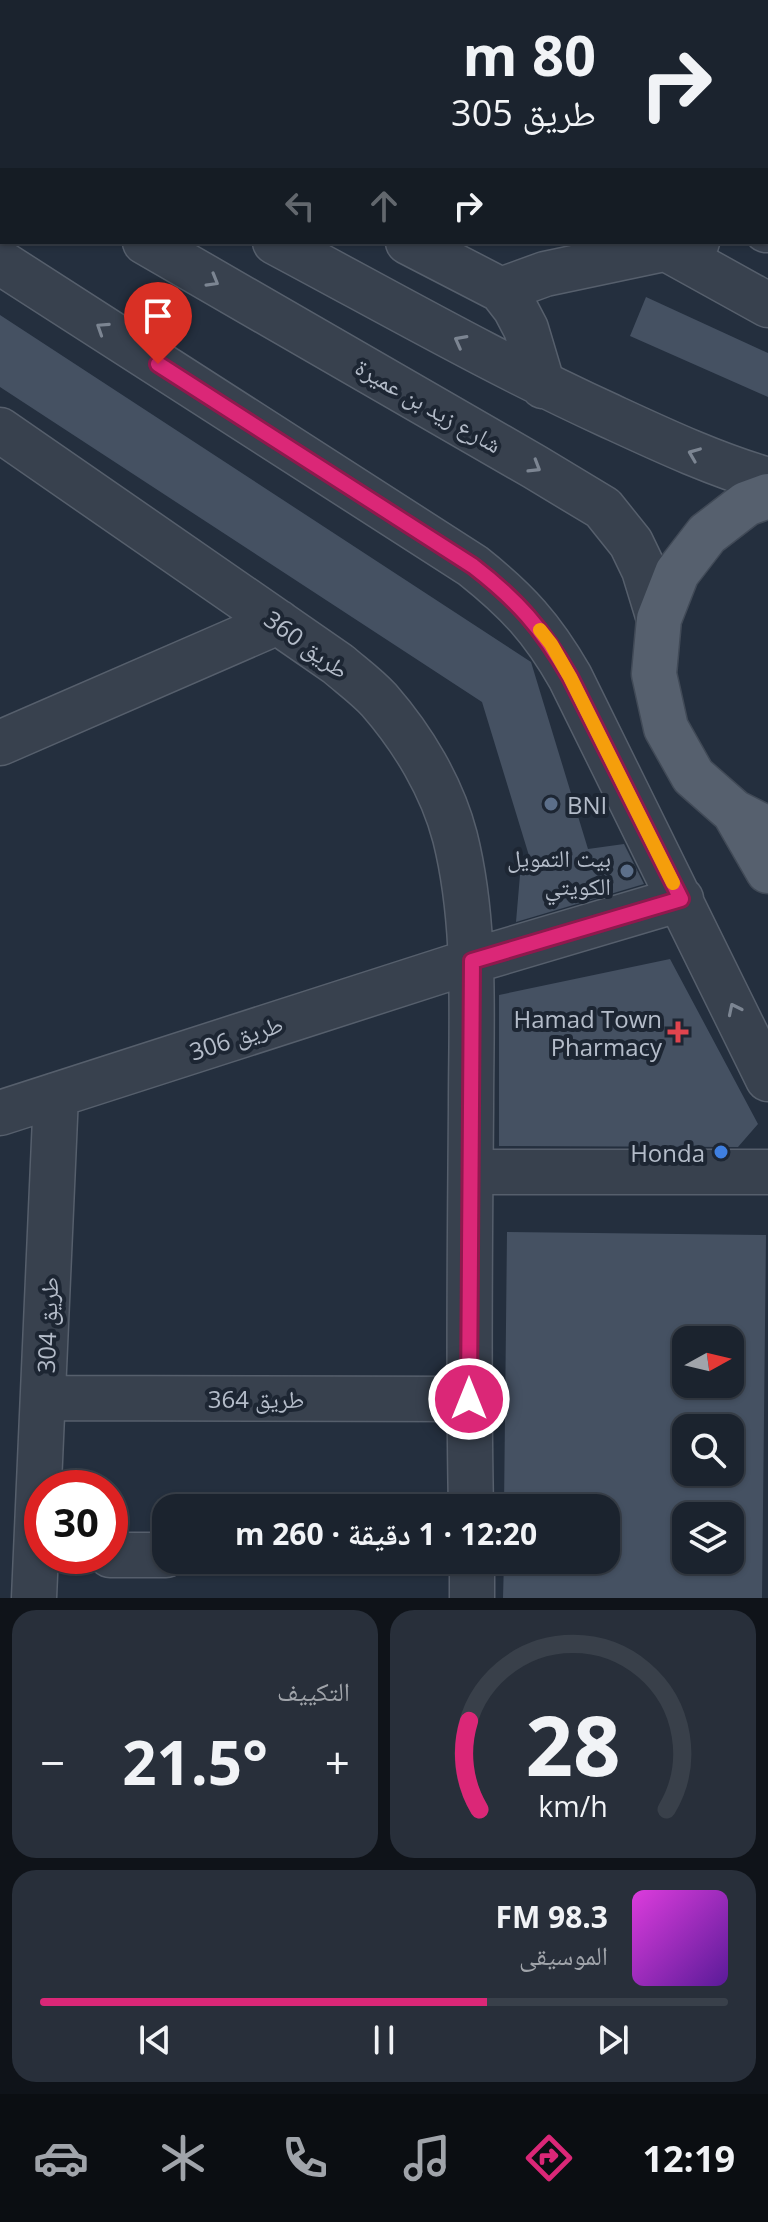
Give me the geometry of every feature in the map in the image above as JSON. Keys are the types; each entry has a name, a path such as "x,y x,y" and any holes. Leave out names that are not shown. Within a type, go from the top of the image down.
{"main road":[{"path":"768,496 746,504 707,534 677,573 659,619 654,674 666,728 693,776 751,821 768,871"}],"street":[{"name":"شارع زيد بن عميرة","path":"149,244 603,508 631,543 644,570 659,619"},
{"path":"279,244 543,386 690,453 768,480"},
{"path":"412,244 501,290 526,329 543,386"},
{"path":"501,290 543,258 676,244 768,305"},
{"path":"0,262 473,566 529,615 570,677 768,1079"},
{"name":"طريق 360","path":"3,435 338,664 377,699 410,740 436,786 455,836 472,961 471,1494"},
{"path":"0,743 278,622"},
{"name":"طريق 306","path":"0,1113 472,961 681,899"},
{"name":"طريق 304","path":"42,1470 56,1095"},
{"path":"471,1172 768,1172"},
{"name":"طريق 364","path":"44,1398 469,1399"},
{"path":"128,1555 152,1555"},
{"name":"طريق 304","path":"34,1598 37,1574"},
{"path":"472,1574 472,1598"}],"building":[{"path":"646,297 768,353 768,397 630,336"},
{"path":"0,315 531,662 588,849 624,844 644,884 516,922 520,875 534,872 482,702 0,387"},
{"path":"670,959 758,1124 738,1147 499,1146 499,995"},
{"path":"507,1232 766,1235 762,1598 503,1598 504,1574 620,1574 620,1494 504,1494"}],"slow traffic":[{"path":"540,630 570,677 673,883"}],"place":[{"name":"BNI","path":"551,804"},
{"name":"بيت التمويل الكويتي","path":"627,871"},
{"name":"Hamad Town Pharmacy","path":"678,1032"},
{"name":"Honda","path":"721,1152"}],"route":[{"path":"158,364 473,566 529,615 570,677 681,899 472,961 469,1399"}]}
